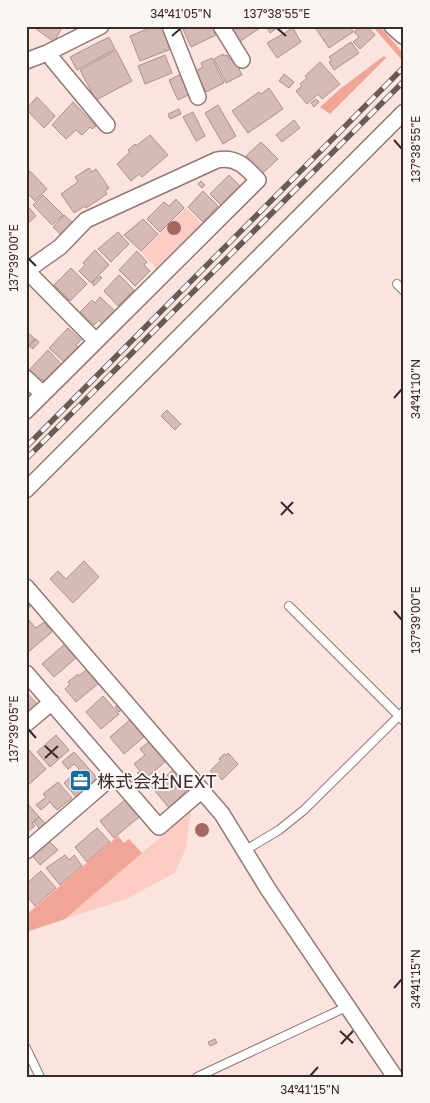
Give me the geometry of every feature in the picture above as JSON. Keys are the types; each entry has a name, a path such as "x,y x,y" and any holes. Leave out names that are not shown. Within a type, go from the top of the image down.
{"street":[{"path":"26,61 49,52 101,26"},
{"path":"170,26 198,97"},
{"path":"221,26 242,60"},
{"path":"49,52 53,60 107,125"},
{"path":"26,490 404,112"},
{"path":"26,411 258,180 236,160 226,158 217,160 86,220 60,247 27,271 96,341"},
{"path":"26,378 43,394"},
{"path":"26,587 222,814 268,889 395,1077"},
{"path":"26,673 159,827 202,790"},
{"path":"26,724 52,702"},
{"path":"26,851 114,775"}],"lane":[{"path":"397,284 404,291"},
{"path":"244,850 279,830 304,810 402,716 289,606"},
{"path":"197,1077 347,1006"},
{"path":"26,1048 40,1077"}],"shaded area":[{"path":"384,56 386,58 330,114 320,107 340,89"},
{"path":"186,208 202,224 157,269 141,252"},
{"path":"191,811 186,848 175,873 126,899 65,919"},
{"path":"118,836 124,843 129,839 142,853 65,919 26,932 26,915"}],"building":[{"path":"32,26 63,26 54,42"},
{"path":"155,26 163,26 171,49 140,61 130,36"},
{"path":"189,26 198,26 199,29 204,26 212,26 216,35 191,47 183,29"},
{"path":"237,26 263,26 239,42 232,30"},
{"path":"266,26 280,26 270,33"},
{"path":"314,26 350,26 353,32 329,48"},
{"path":"361,26 367,26 375,35 360,49 353,42 359,37 354,32"},
{"path":"293,28 301,42 277,58 267,43"},
{"path":"109,37 115,49 77,70 70,57"},
{"path":"351,42 359,53 334,70 329,62 332,61 329,57"},
{"path":"116,50 132,81 96,100 80,70"},
{"path":"223,54 224,56 227,55 230,60 234,58 242,75 226,83 214,59"},
{"path":"165,55 172,73 145,84 138,66"},
{"path":"212,58 224,83 206,92 195,71 203,67 201,63"},
{"path":"320,62 340,84 322,99 318,94 307,104 296,91 307,78 305,76"},
{"path":"183,73 192,93 178,100 169,80"},
{"path":"284,74 294,82 289,88 279,81"},
{"path":"269,88 283,109 248,133 232,111 259,92 261,94"},
{"path":"37,97 55,116 44,128 26,109"},
{"path":"316,99 319,102 314,107 311,103"},
{"path":"73,102 96,126 92,129 90,127 82,135 76,130 66,139 52,125"},
{"path":"218,105 236,136 223,144 205,113"},
{"path":"179,109 181,114 170,119 168,114"},
{"path":"193,112 205,136 196,141 183,117"},
{"path":"294,120 300,128 282,142 276,135"},
{"path":"150,135 168,155 142,177 139,174 131,181 117,164 130,152 128,150"},
{"path":"261,142 278,159 263,173 246,156"},
{"path":"89,168 92,172 96,169 109,188 105,191 107,194 86,208 85,206 74,213 61,194 78,182 75,177"},
{"path":"30,171 47,189 35,201 26,192 26,175"},
{"path":"229,175 240,186 221,205 210,194"},
{"path":"201,181 205,185 202,188 198,184"},
{"path":"203,191 218,206 203,222 188,207"},
{"path":"43,195 63,215 52,225 33,205"},
{"path":"176,199 184,208 160,232 147,219 164,202 169,206"},
{"path":"26,204 36,216 26,225"},
{"path":"64,215 73,223 61,235 53,227"},
{"path":"143,219 158,234 141,251 124,235"},
{"path":"118,232 129,244 111,262 98,249"},
{"path":"95,250 109,265 91,283 79,271 85,265 83,263"},
{"path":"137,251 147,262 144,265 150,271 135,286 119,270"},
{"path":"71,268 87,284 70,301 54,285"},
{"path":"119,275 134,290 118,306 104,291"},
{"path":"100,276 102,278 94,286 92,283"},
{"path":"100,297 115,311 102,324 99,320 94,325 80,312 92,300 95,303"},
{"path":"68,328 81,340 76,345 78,347 64,362 49,348"},
{"path":"26,331 35,339 26,347"},
{"path":"36,339 39,342 33,349 29,346"},
{"path":"48,350 61,364 44,381 42,379 40,381 29,370"},
{"path":"167,410 181,424 175,430 161,416"},
{"path":"84,561 99,577 73,603 50,579 58,571 66,579"},
{"path":"26,597 33,604 26,610"},
{"path":"26,617 36,628 44,622 52,632 26,654 26,637 28,636 26,634"},
{"path":"65,644 76,658 54,677 42,664"},
{"path":"87,669 99,683 76,702 65,689 70,684 68,682"},
{"path":"26,692 37,704 26,714"},
{"path":"103,696 119,714 101,729 86,712"},
{"path":"118,704 122,709 119,712 115,707"},
{"path":"131,719 145,736 124,754 110,737"},
{"path":"56,735 69,750 50,767 37,752"},
{"path":"150,741 166,761 144,780 137,773 140,771 134,764 145,755 140,749"},
{"path":"29,750 46,769 26,787 26,752"},
{"path":"74,752 99,780 77,798 64,783 79,769 74,764 68,769 62,762"},
{"path":"228,753 238,764 222,780 218,775 216,777 210,771 224,754"},
{"path":"174,769 190,787 169,808 151,786 164,774 166,776"},
{"path":"58,782 72,798 57,810 50,802 41,810 36,805 46,797 43,794"},
{"path":"125,800 139,817 114,838 100,821"},
{"path":"28,804 39,817 32,823 35,826 26,833 26,805"},
{"path":"39,817 46,824 40,829 34,822"},
{"path":"97,828 110,842 87,862 75,847"},
{"path":"48,840 58,850 40,865 31,854"},
{"path":"65,855 69,860 74,855 82,866 60,885 46,868"},
{"path":"41,871 56,888 35,906 26,895 26,884"},
{"path":"215,1039 217,1043 210,1046 208,1042"}],"waterway":[{"path":"376,26 402,56"}],"railway":[{"path":"26,447 404,67"},
{"path":"26,459 404,81"}],"place":[{"name":"株式会社NEXT","path":"81,781"}]}
